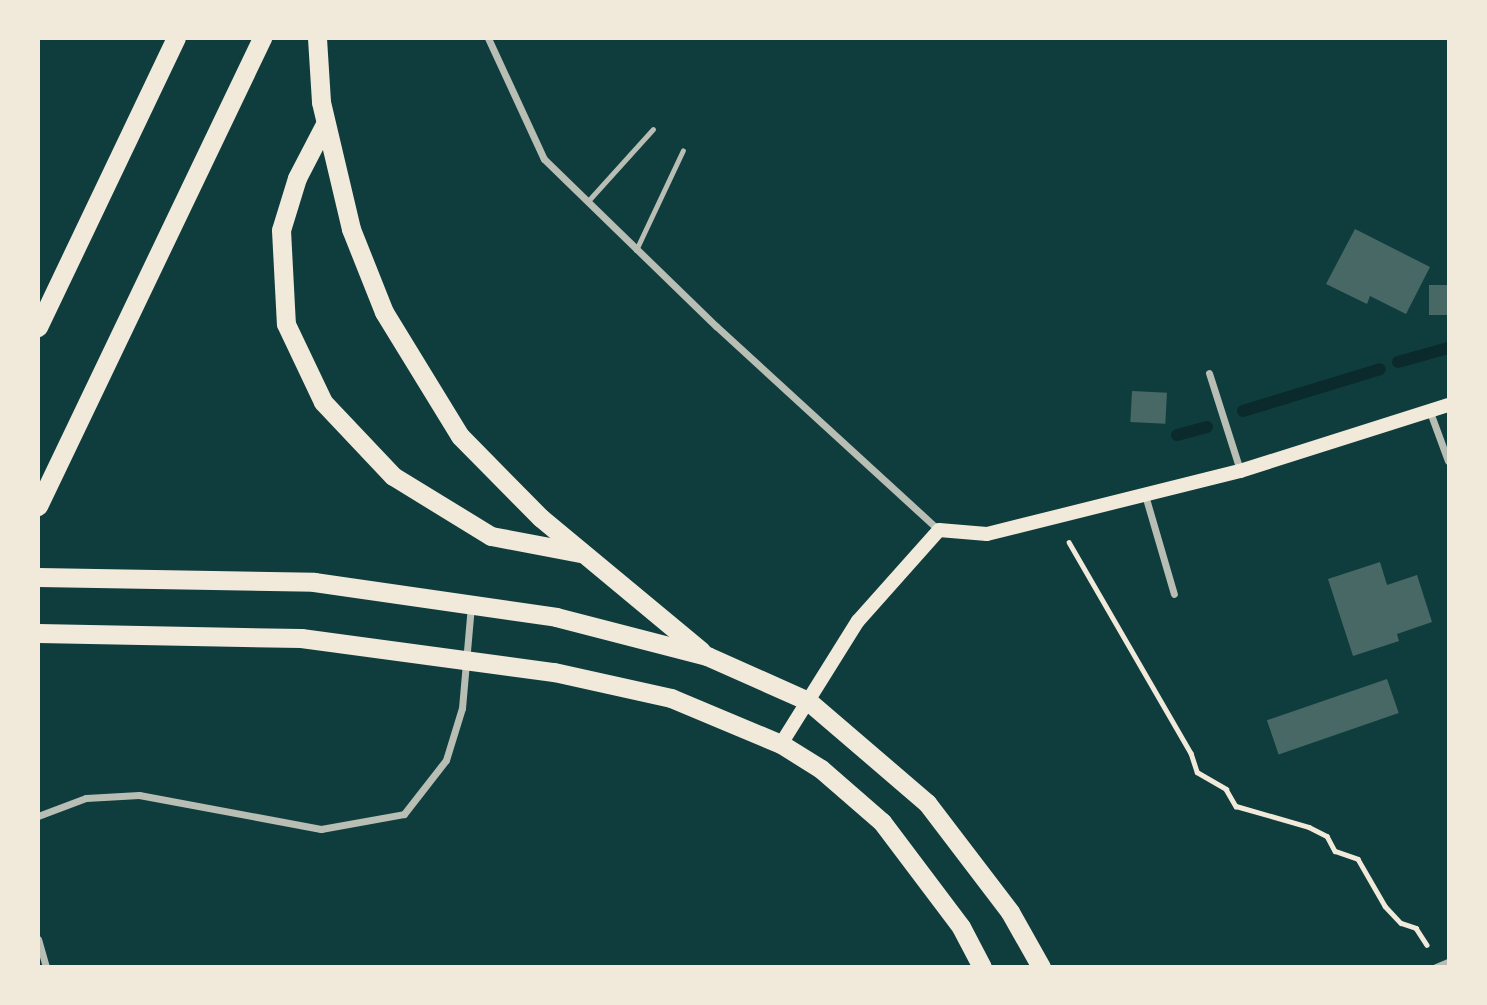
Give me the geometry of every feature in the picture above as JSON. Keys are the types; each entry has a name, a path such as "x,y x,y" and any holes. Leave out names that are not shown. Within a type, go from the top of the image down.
{"highway":[{"path":"38,327 176,38"},
{"path":"38,506 262,38"},
{"path":"317,38 325,124 351,229 384,312 460,436 541,518 707,656"},
{"path":"325,124 297,178 281,230 286,324 323,402 393,476 491,536 584,554"},
{"path":"38,577 314,582 556,617 707,656 808,701 927,803 1010,912 1041,967"},
{"path":"38,633 301,638 554,672 671,698 781,744 821,769 882,822 961,927 982,967"}],"main road":[{"path":"781,744 858,621 939,530 987,534 1240,471 1448,405"}],"street":[{"path":"488,38 544,159 636,250 939,530"},
{"path":"1209,373 1240,471"},
{"path":"1430,412 1448,461"},
{"path":"1145,495 1174,594"},
{"path":"38,816 86,798 139,795 321,829 404,814 446,760 462,708 471,605"},
{"path":"38,939 46,967"},
{"path":"1437,965 1448,962"}],"lane":[{"path":"588,201 653,129"},
{"path":"636,250 683,150"}],"path":[{"path":"1056,517 1191,752 1196,772 1226,789 1236,806 1309,827 1327,836 1335,851 1358,859 1385,906 1401,923 1416,928 1437,965"}],"building":[{"path":"1355,229 1430,267 1406,314 1370,296 1367,304 1326,284"},
{"path":"1429,285 1448,285 1448,315 1429,315"},
{"path":"1132,391 1167,393 1165,424 1130,422"},
{"path":"1380,562 1387,585 1417,575 1432,622 1397,634 1399,641 1353,656 1328,579"},
{"path":"1387,679 1399,713 1279,754 1267,720"}],"waterway":[{"path":"1398,362 1448,348"},
{"path":"1243,411 1380,369"},
{"path":"1177,435 1207,427"}]}
